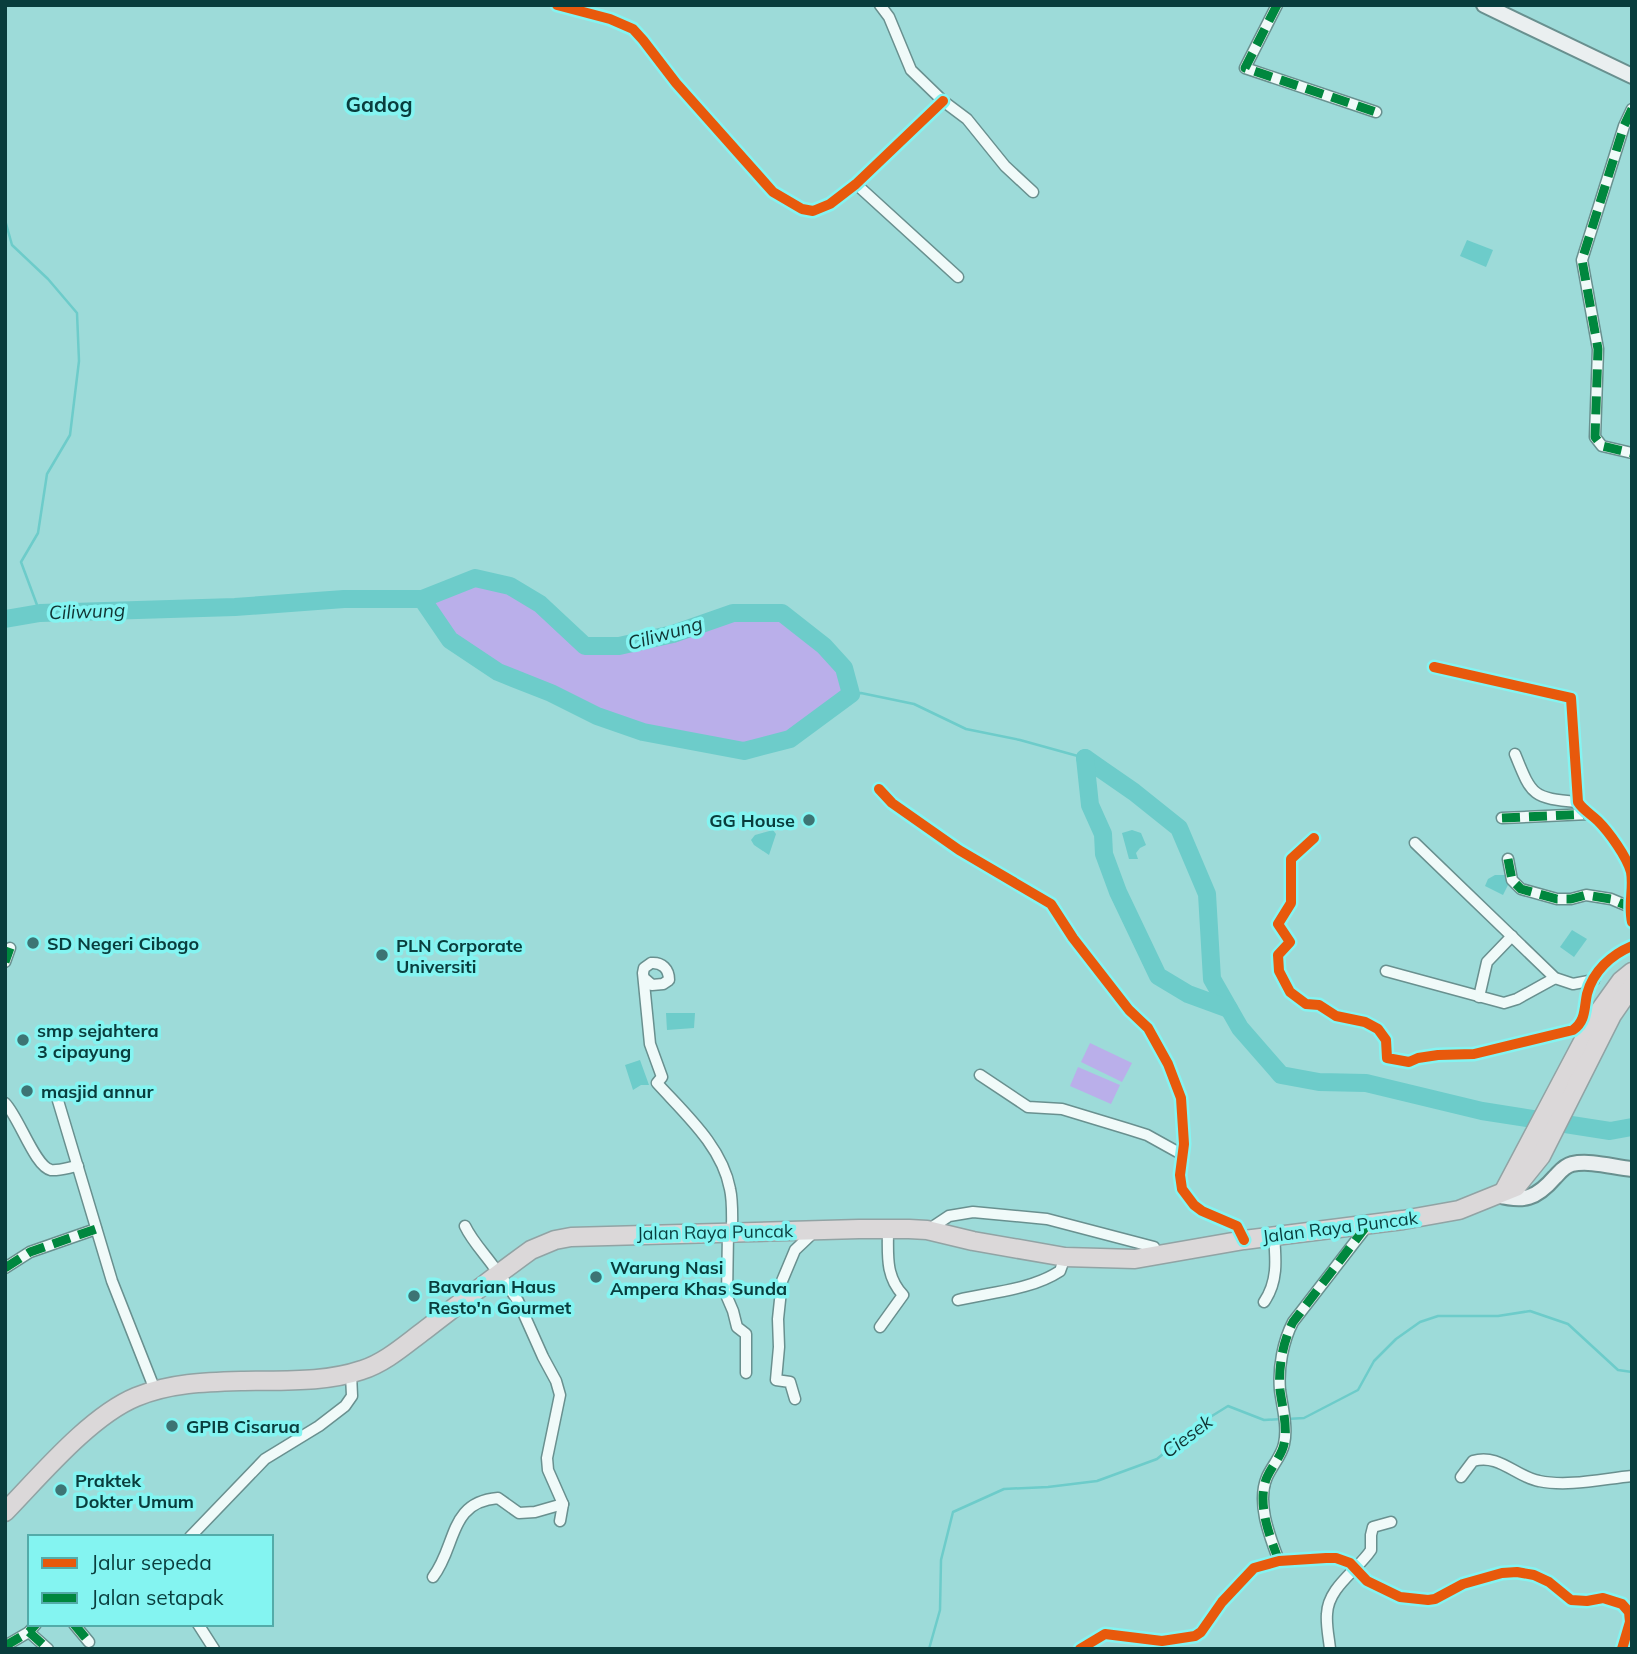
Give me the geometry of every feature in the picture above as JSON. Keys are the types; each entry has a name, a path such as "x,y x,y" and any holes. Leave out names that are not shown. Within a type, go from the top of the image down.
{"highway":[{"path":"1506,1188 1598,1013 1621,981 1632,972"},
{"name":"Jalan Raya Puncak","path":"5,1513 100,1419 132,1399 155,1390 193,1383 312,1379 351,1374 366,1369 401,1348 531,1250 555,1240 571,1237 730,1232 927,1230 1065,1257 1135,1259 1244,1240 1459,1210 1506,1188 1541,1156 1612,1015 1632,986"}],"street":[{"path":"557,5 610,19 632,29 773,192 795,206 813,211 823,209 856,184 943,101"},
{"path":"880,5 889,17 907,65 943,101 967,119 1005,166 1033,192"},
{"path":"1277,5 1245,68 1376,112"},
{"path":"1484,5 1632,76"},
{"path":"1632,109 1611,164 1582,260 1598,349 1595,437 1602,446 1632,453"},
{"path":"856,184 958,277"},
{"path":"1434,667 1571,698 1578,802 1600,823 1625,858 1631,873 1632,922"},
{"path":"1515,754 1529,788 1549,799 1578,802"},
{"path":"879,789 892,803 959,850 1051,904 1073,938 1129,1010 1148,1028 1162,1052 1181,1098 1182,1189 1202,1211 1237,1226 1244,1240"},
{"path":"1502,818 1589,814"},
{"path":"1314,838 1291,859 1291,903 1278,923 1290,942 1278,957 1279,971 1290,992 1301,1001 1319,1005 1331,1014 1365,1022 1378,1029 1386,1040 1385,1052 1390,1059 1409,1062 1438,1055 1474,1054 1569,1032 1577,1028 1583,1018 1587,995 1610,958 1632,946"},
{"path":"1415,843 1555,978 1573,984 1594,980"},
{"path":"1508,859 1512,880 1521,889 1558,899 1586,895 1611,899 1630,907"},
{"path":"1479,996 1487,962 1512,936"},
{"path":"5,962 10,948"},
{"path":"1387,971 1504,1003 1517,999 1555,978"},
{"path":"644,978 650,1044 662,1077 657,1083 695,1123 720,1163 731,1189 727,1297 737,1327 746,1334 746,1373"},
{"path":"980,1075 1028,1107 1062,1109 1128,1129 1147,1135 1183,1155"},
{"path":"56,1094 112,1281 155,1390"},
{"path":"5,1103 18,1117 33,1150 44,1166 53,1170 78,1166"},
{"path":"1506,1188 1515,1200 1531,1197 1544,1189 1563,1168 1572,1164 1632,1169"},
{"path":"927,1230 949,1216 974,1212 1047,1219 1154,1247"},
{"path":"1279,1561 1267,1527 1264,1492 1268,1475 1284,1443 1280,1388 1288,1331 1368,1224"},
{"path":"465,1226 518,1301 556,1381 560,1395 547,1458 548,1470 563,1504 560,1521"},
{"path":"7,1262 49,1244 96,1229"},
{"path":"880,1327 903,1295 890,1277 888,1229"},
{"path":"795,1399 790,1382 776,1380 782,1281 795,1250 817,1230"},
{"path":"1264,1302 1272,1290 1274,1280 1274,1236"},
{"path":"958,1300 1048,1278 1060,1271 1065,1257"},
{"path":"192,1535 265,1459 319,1426 345,1406 352,1396 351,1374"},
{"path":"1461,1477 1473,1461 1488,1460 1499,1462 1537,1481 1555,1483 1632,1476"},
{"path":"433,1577 446,1556 459,1517 470,1509 496,1498 519,1513 535,1512 563,1504"},
{"path":"1331,1649 1326,1616 1329,1601 1340,1584 1371,1550 1373,1527 1391,1522"},
{"path":"1080,1649 1105,1634 1162,1641 1195,1636 1204,1629 1222,1602 1249,1572 1260,1565 1279,1561 1336,1559 1348,1562 1367,1581 1388,1592 1400,1597 1428,1600 1463,1584 1502,1573 1534,1575 1549,1582 1571,1600 1603,1598 1622,1604 1629,1612 1630,1622 1622,1649"},
{"path":"76,1626 89,1642"},
{"path":"199,1626 214,1649"},
{"path":"5,1646 32,1628 48,1649"}],"shaded area":[{"path":"475,578 510,586 540,604 585,646 619,646 673,634 733,613 782,613 824,646 844,668 851,694 790,739 744,751 643,732 597,716 551,693 498,672 450,640 422,599"},
{"path":"1090,1043 1132,1063 1122,1082 1081,1062"},
{"path":"1078,1067 1120,1085 1111,1104 1070,1086"}],"water":[{"path":"1467,240 1493,250 1486,267 1460,256"},
{"path":"773,830 776,834 769,855 751,840 755,835"},
{"path":"1132,830 1141,833 1146,845 1136,853 1138,859 1129,859 1122,833"},
{"path":"1495,875 1506,875 1510,881 1503,895 1485,886 1488,879"},
{"path":"1572,930 1587,939 1574,957 1560,947"},
{"path":"666,1013 695,1013 694,1028 667,1030"},
{"path":"640,1060 649,1085 641,1085 633,1090 625,1065"}],"waterway":[{"path":"5,220 12,245 48,279 77,313 79,361 70,435 47,474 38,533 21,562 40,613"},
{"name":"Ciliwung","path":"5,619 40,613 235,607 344,599 422,599 475,578 510,586 540,604 585,646 619,646 673,634 733,613 782,613 824,646 844,668 851,694 790,739 744,751 643,732 597,716 551,693 498,672 450,640 422,599"},
{"name":"Ciliwung","path":"851,694 861,693 914,704 966,729 1085,758"},
{"path":"1085,758 1179,828 1207,894 1212,979 1240,1028 1281,1075 1319,1082 1366,1083 1482,1111 1610,1131 1632,1127"},
{"path":"1085,758 1090,805 1103,834 1104,854 1118,892 1158,976 1188,994 1229,1009"},
{"name":"Ciesek","path":"1287,1419 1304,1418 1358,1390 1374,1361 1396,1339 1420,1322 1438,1316 1498,1316 1530,1311 1568,1324 1618,1370 1632,1372"},
{"name":"Ciesek","path":"929,1649 940,1610 941,1560 953,1512 1004,1489 1097,1481 1157,1459 1199,1424 1228,1406 1264,1420 1281,1419"}],"marked path":[{"path":"1277,5 1245,68 1376,112"},
{"path":"1632,109 1624,126 1582,260 1598,349 1595,437 1602,446 1632,453"},
{"path":"1502,818 1589,814"},
{"path":"1508,859 1512,880 1521,889 1557,899 1586,895 1611,899 1630,907"},
{"path":"5,962 10,948"},
{"path":"1279,1561 1266,1520 1263,1498 1267,1477 1281,1452 1285,1437 1280,1390 1284,1346 1293,1322 1368,1224"},
{"path":"5,1268 30,1252 96,1229"},
{"path":"5,1646 34,1626"},
{"path":"76,1626 89,1642"},
{"path":"29,1632 48,1649"}],"cycle path":[{"path":"557,5 610,19 633,29 676,83 773,192 802,209 813,211 830,204 856,184 943,101"},
{"path":"1434,667 1571,698 1578,802 1607,832 1629,866 1632,878 1632,922"},
{"path":"879,789 892,803 959,850 1051,904 1073,938 1129,1010 1148,1028 1168,1064 1181,1098 1184,1144 1180,1175 1182,1189 1202,1211 1237,1226 1244,1240"},
{"path":"1314,838 1291,859 1291,903 1278,924 1290,942 1278,955 1279,971 1290,992 1306,1004 1319,1005 1336,1016 1365,1022 1378,1029 1386,1040 1387,1058 1409,1062 1438,1055 1474,1054 1573,1030 1582,1018 1587,994 1598,971 1610,959 1632,946"},
{"path":"1080,1649 1105,1634 1162,1641 1195,1636 1254,1568 1279,1561 1326,1558 1350,1563 1367,1581 1400,1597 1428,1600 1463,1584 1502,1573 1534,1575 1549,1582 1571,1600 1603,1598 1622,1604 1629,1612 1630,1622 1622,1649"}],"place":[{"name":"GG House","path":"809,820"},
{"name":"SD Negeri Cibogo","path":"33,943"},
{"name":"PLN Corporate Universiti","path":"382,955"},
{"name":"smp sejahtera 3 cipayung","path":"23,1040"},
{"name":"masjid annur","path":"27,1091"},
{"name":"Warung Nasi Ampera Khas Sunda","path":"596,1277"},
{"name":"Bavarian Haus Resto'n Gourmet","path":"414,1296"},
{"name":"GPIB Cisarua","path":"172,1426"},
{"name":"Praktek Dokter Umum","path":"61,1490"}],"district":[{"name":"Gadog","path":"379,104"}]}
